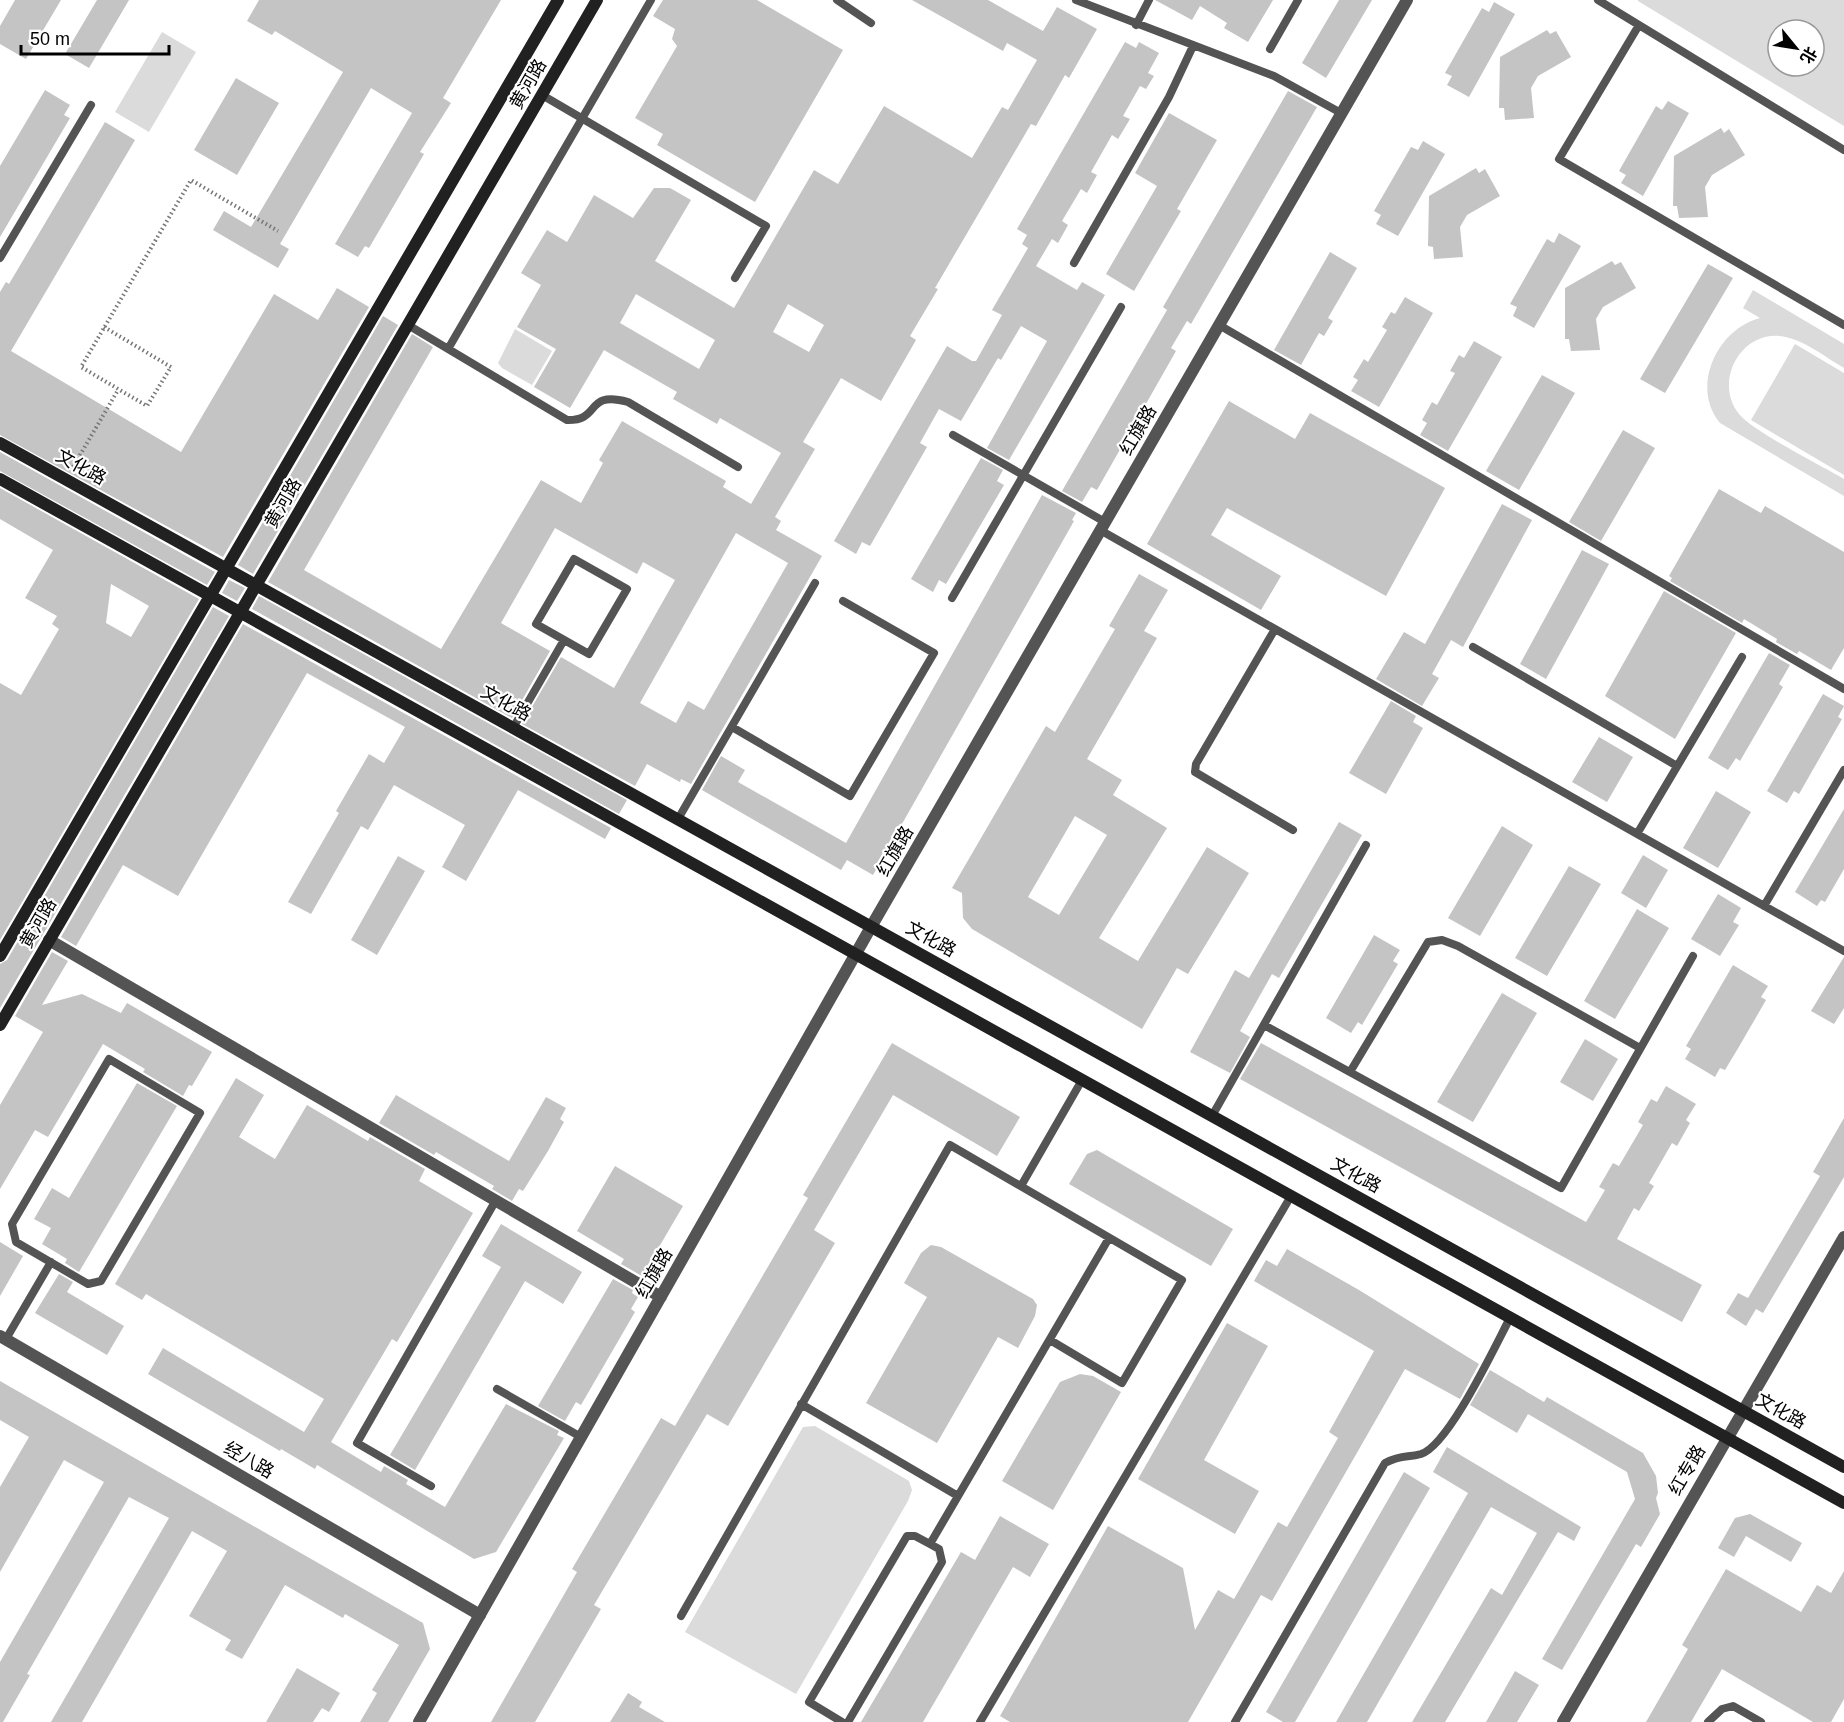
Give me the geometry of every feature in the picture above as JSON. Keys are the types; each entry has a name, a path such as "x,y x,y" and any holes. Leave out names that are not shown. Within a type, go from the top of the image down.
{"main road":[{"name":"黄河路","path":"0,956 558,0"},
{"name":"黄河路","path":"0,1025 597,0"},
{"name":"文化路","path":"0,443 1844,1467"},
{"path":"0,480 1844,1503"}],"street":[{"name":"红旗路","path":"419,1722 872,927 1407,0"},
{"path":"49,940 661,1297"},
{"name":"红专路","path":"1563,1722 1844,1237"},
{"name":"经八路","path":"3,1337 480,1615"}],"lane":[{"path":"448,349 651,0"},
{"path":"837,0 871,23"},
{"path":"1076,0 1136,25 1274,76 1341,113"},
{"path":"1136,25 1149,0"},
{"path":"1270,49 1298,0"},
{"path":"1598,0 1844,150"},
{"path":"1640,25 1559,159 1844,326"},
{"path":"1074,262 1169,97 1193,46"},
{"path":"542,95 765,226 735,278"},
{"path":"0,258 91,105"},
{"path":"952,598 1120,307"},
{"path":"1219,325 1844,689"},
{"path":"408,326 567,420 579,420 587,416 597,402 609,397 627,402 738,467"},
{"path":"953,435 1023,475 1103,526 1275,629 1844,951"},
{"path":"574,559 627,589 589,654 564,639 537,624 574,559"},
{"path":"678,819 816,583"},
{"path":"732,727 850,796 934,653 843,601"},
{"path":"1275,629 1196,764 1196,772 1293,830"},
{"path":"513,728 564,639"},
{"path":"1473,647 1677,766"},
{"path":"1637,834 1742,657"},
{"path":"1764,906 1844,770"},
{"path":"1212,1116 1366,845"},
{"path":"1350,1072 1428,942 1442,940 1458,946 1640,1048"},
{"path":"1264,1024 1561,1188 1693,956"},
{"path":"109,1059 200,1113 101,1281 88,1284 51,1262 16,1242 12,1224 109,1059"},
{"path":"1021,1186 1082,1080"},
{"path":"681,1616 950,1145 1182,1280 1122,1383 1050,1340"},
{"path":"980,1722 1291,1196"},
{"path":"431,1486 357,1443 496,1200"},
{"path":"930,1544 1109,1238"},
{"path":"3,1337 51,1262"},
{"path":"1235,1722 1385,1463 1407,1454 1421,1454 1434,1445 1451,1425 1510,1318"},
{"path":"497,1389 581,1437"},
{"path":"801,1404 958,1496"},
{"path":"842,1722 809,1702 907,1536 915,1536 939,1549 942,1562 848,1722"},
{"path":"1708,1722 1722,1709 1733,1706 1761,1722"}],"path":[{"path":"104,327 171,367 147,406 81,367 104,327 191,180 278,231"},
{"path":"66,479 118,390"}],"shaded area":[{"path":"1638,0 1844,0 1844,126 1638,1"},
{"path":"162,32 196,52 149,132 115,112"},
{"path":"1753,290 1844,344 1844,368 1796,340 1779,336 1765,337 1742,351 1735,362 1730,375 1729,388 1732,402 1739,414 1758,430 1844,479 1844,496 1720,423 1711,409 1708,377 1713,361 1731,334 1745,324 1760,318 1743,308"},
{"path":"515,329 552,351 532,385 502,368 498,363"},
{"path":"1795,344 1844,373 1844,475 1751,420"},
{"path":"815,1426 909,1481 912,1490 908,1501 796,1694 685,1632 803,1427"}],"building":[{"path":"15,0 61,0 26,59 0,44 0,26"},
{"path":"97,0 129,0 89,68 65,54"},
{"path":"259,0 501,0 443,98 451,103 420,152 424,154 369,248 365,246 358,257 335,244 412,113 371,88 280,244 289,249 278,268 213,230 224,211 251,227 343,72 275,31 272,35 247,21"},
{"path":"663,0 757,0 843,50 755,202 657,145 663,134 635,118 677,46 672,39 675,29 653,16"},
{"path":"912,0 988,0 1043,31 1057,7 1097,29 1069,78 1065,75 1036,126 1031,124 935,288 938,289 910,336 916,340 881,401 841,378 803,442 815,449 775,517 781,521 776,530 822,556 691,784 681,779 680,782 647,764 635,786 522,724 561,657 614,688 675,580 643,562 637,574 555,528 501,623 550,651 512,718 268,582 412,334 433,347 304,570 441,649 541,480 581,503 603,463 599,460 622,421 726,481 723,487 751,504 781,453 720,418 717,424 673,399 677,392 604,350 570,408 534,387 556,349 517,327 541,285 521,273 547,230 567,242 594,195 633,218 654,188 670,188 691,200 655,261 734,308 814,170 838,184 884,106 972,158 1002,107 1008,110 1037,60 1007,43 1003,51","holes":["636,294 715,340 699,369 620,323","788,304 824,325 809,352 773,332","736,533 788,563 704,710 688,701 676,723 640,703"]},
{"path":"1155,0 1273,0 1248,42 1224,28 1227,23 1200,6 1192,20"},
{"path":"1339,0 1372,0 1326,78 1302,63"},
{"path":"1494,2 1515,14 1469,97 1447,85 1452,76 1445,73 1482,8 1489,12"},
{"path":"1547,30 1550,34 1556,31 1571,57 1538,76 1531,88 1534,118 1505,120 1504,108 1499,108 1500,57"},
{"path":"1125,42 1136,48 1139,42 1159,53 1148,73 1154,76 1146,89 1140,86 1123,116 1130,119 1118,139 1112,135 1091,172 1097,175 1087,193 1081,189 1062,221 1068,225 1058,243 1052,239 1036,266 1077,290 1082,282 1105,295 1009,460 987,448 1047,341 1021,326 1001,360 998,358 961,421 939,409 920,443 927,447 870,546 862,542 856,554 834,541 947,346 972,361 976,361 1002,315 992,310 1028,248 1022,244 1027,235 1017,229"},
{"path":"236,78 279,103 237,175 194,150"},
{"path":"45,90 70,105 64,115 70,118 0,237 0,166"},
{"path":"1288,91 1317,107 1191,324 1187,321 1171,348 1176,351 1097,490 1091,487 1082,502 1062,491 1167,310 1163,307"},
{"path":"1668,101 1689,113 1643,196 1621,183 1626,175 1619,171 1656,106 1662,110"},
{"path":"1169,113 1217,140 1177,209 1181,211 1134,291 1106,274 1157,186 1135,173"},
{"path":"105,122 135,140 11,351 181,452 274,294 318,320 337,288 369,307 223,557 0,435 0,292 6,282 9,284"},
{"path":"1721,128 1724,133 1729,129 1745,155 1712,175 1705,187 1708,217 1679,218 1677,206 1673,206 1674,156"},
{"path":"1423,141 1445,154 1398,236 1376,224 1381,215 1374,211 1411,147 1418,150"},
{"path":"1476,168 1479,173 1485,169 1500,196 1467,215 1460,227 1463,257 1434,259 1433,247 1428,246 1429,196"},
{"path":"1559,233 1581,246 1534,328 1513,316 1517,307 1510,304 1547,239 1554,243"},
{"path":"1330,252 1357,268 1328,318 1333,321 1324,336 1319,333 1301,365 1274,350"},
{"path":"1612,261 1615,265 1621,262 1636,288 1603,307 1596,319 1600,350 1571,351 1569,339 1565,339 1565,288"},
{"path":"1708,264 1733,278 1665,393 1640,379"},
{"path":"1405,297 1433,313 1379,407 1351,391 1358,380 1353,377 1364,359 1368,362 1387,330 1382,327 1391,312 1395,314"},
{"path":"383,316 398,325 253,574 238,565"},
{"path":"1474,341 1502,357 1448,451 1420,435 1427,423 1422,420 1432,402 1437,405 1455,373 1450,371 1459,355 1464,358"},
{"path":"1542,375 1575,393 1519,490 1486,471"},
{"path":"1229,401 1295,439 1310,413 1445,488 1386,596 1227,508 1211,535 1281,576 1261,610 1147,544"},
{"path":"1623,430 1655,448 1601,541 1569,522"},
{"path":"0,452 215,572 207,585 0,471"},
{"path":"981,458 1003,470 997,481 1004,485 946,584 939,580 933,592 911,579"},
{"path":"0,488 199,599 0,940 0,683 21,695 59,629 52,624 57,616 25,598 53,550 0,519","holes":["111,584 149,606 131,637 106,623"]},
{"path":"1719,489 1761,513 1765,506 1844,552 1844,648 1831,670 1799,651 1797,654 1776,642 1777,639 1744,619 1742,623 1670,581 1672,578 1669,576"},
{"path":"1042,495 1076,513 1072,520 1074,521 873,875 847,860 841,870 702,790 721,756 745,770 738,782 846,843"},
{"path":"1502,504 1532,520 1463,647 1451,640 1432,674 1439,678 1422,706 1376,679 1404,632 1425,644"},
{"path":"1582,550 1609,564 1546,679 1520,664"},
{"path":"1139,574 1168,590 1144,631 1157,638 1087,759 1122,780 1113,795 1167,828 1099,938 1138,961 1207,847 1249,873 1188,974 1177,968 1142,1029 972,929 963,918 962,893 952,888 1046,726 1055,732 1115,629 1109,626","holes":["1075,816 1107,835 1059,915 1028,897"]},
{"path":"229,580 245,588 237,601 222,593"},
{"path":"1664,591 1736,633 1675,739 1605,696"},
{"path":"259,596 627,800 619,814 252,609"},
{"path":"213,607 229,616 0,1008 0,964 7,960"},
{"path":"243,624 611,828 605,839 518,790 466,881 442,867 465,825 394,785 368,830 361,826 311,914 288,902 339,813 336,811 369,754 384,763 405,727 307,673 178,896 123,865 76,946 61,937"},
{"path":"1769,653 1790,665 1779,684 1783,687 1740,761 1736,758 1728,770 1708,758"},
{"path":"1823,694 1844,706 1838,717 1842,719 1799,794 1794,791 1787,803 1767,791"},
{"path":"1391,701 1416,716 1413,722 1423,728 1386,794 1349,773"},
{"path":"1599,737 1633,757 1607,802 1572,782"},
{"path":"1716,791 1751,812 1718,868 1683,848"},
{"path":"1844,809 1844,869 1825,902 1821,900 1817,906 1795,892"},
{"path":"1339,822 1362,835 1279,978 1272,974 1240,1031 1250,1037 1230,1073 1190,1052 1235,970 1249,978"},
{"path":"1502,826 1533,845 1480,936 1448,918"},
{"path":"1643,855 1668,870 1646,908 1621,893"},
{"path":"398,856 425,871 377,955 351,940"},
{"path":"1569,866 1601,884 1547,976 1515,958"},
{"path":"1718,894 1741,908 1733,922 1739,925 1720,956 1691,939"},
{"path":"1637,909 1669,928 1615,1019 1584,1001"},
{"path":"1374,935 1400,950 1393,961 1398,964 1362,1025 1358,1022 1351,1033 1326,1018"},
{"path":"52,952 68,961 42,1005 82,994 121,1013 127,1003 212,1052 192,1086 189,1085 183,1096 143,1072 145,1069 103,1044 48,1137 35,1130 0,1189 0,1105 43,1032 15,1016"},
{"path":"1844,957 1844,1008 1834,1024 1811,1011"},
{"path":"1733,965 1768,986 1761,997 1766,1000 1725,1070 1720,1068 1715,1077 1685,1059 1691,1049 1686,1046"},
{"path":"1502,993 1537,1013 1473,1122 1437,1102"},
{"path":"1585,1039 1618,1059 1593,1101 1560,1082"},
{"path":"892,1043 1020,1117 997,1156 893,1095 814,1230 835,1243 728,1426 707,1414 594,1605 601,1609 535,1722 491,1722 577,1572 572,1569 661,1418 675,1426 808,1198 803,1195"},
{"path":"1261,1043 1586,1222 1605,1190 1599,1187 1613,1163 1619,1166 1643,1125 1638,1122 1651,1099 1657,1102 1666,1086 1696,1104 1686,1120 1690,1123 1677,1146 1672,1143 1649,1183 1654,1186 1639,1211 1634,1208 1617,1239 1702,1285 1682,1322 1240,1079"},
{"path":"236,1078 264,1095 239,1137 275,1159 307,1105 368,1141 370,1137 425,1169 419,1181 473,1213 397,1342 392,1339 331,1442 381,1472 384,1466 408,1480 406,1484 445,1507 506,1404 559,1431 557,1435 564,1438 496,1552 474,1559 317,1465 315,1469 281,1449 280,1451 148,1374 163,1348 304,1432 324,1399 146,1294 142,1300 115,1284"},
{"path":"137,1083 177,1106 79,1272 65,1263 67,1259 42,1244 51,1228 34,1219 52,1188 69,1198"},
{"path":"396,1095 509,1161 546,1097 566,1108 560,1119 564,1122 548,1151 523,1191 519,1189 512,1201 492,1189 494,1186 436,1152 434,1155 379,1123"},
{"path":"1844,1118 1844,1177 1763,1313 1756,1309 1746,1326 1726,1313 1738,1293 1748,1298 1820,1176 1813,1172"},
{"path":"1097,1150 1233,1229 1211,1266 1069,1184 1087,1154"},
{"path":"615,1166 683,1206 642,1276 621,1264 624,1259 577,1231"},
{"path":"501,1224 582,1272 563,1304 525,1281 415,1470 390,1455 501,1267 482,1256"},
{"path":"0,1242 23,1256 0,1296"},
{"path":"931,1245 941,1247 1033,1299 1037,1305 1035,1316 1018,1348 998,1337 937,1443 866,1403 927,1297 904,1283 921,1253"},
{"path":"1287,1249 1359,1290 1479,1364 1460,1399 1405,1369 1272,1601 1261,1595 1188,1722 1010,1722 1000,1716 1108,1526 1183,1568 1195,1630 1218,1590 1234,1599 1278,1522 1287,1527 1338,1438 1329,1432 1374,1351 1254,1281 1266,1260 1277,1266"},
{"path":"59,1274 73,1282 67,1292 124,1326 107,1355 35,1313"},
{"path":"613,1279 633,1290 632,1293 638,1297 631,1309 635,1312 581,1405 576,1402 565,1421 538,1406"},
{"path":"1227,1323 1268,1346 1204,1460 1259,1491 1235,1534 1138,1479"},
{"path":"1490,1370 1544,1402 1547,1397 1643,1453 1656,1476 1658,1493 1656,1498 1660,1514 1641,1547 1636,1544 1562,1670 1542,1659 1635,1499 1627,1472 1528,1414 1517,1433 1470,1405"},
{"path":"1080,1374 1093,1376 1121,1392 1053,1510 1002,1481 1060,1382"},
{"path":"0,1381 423,1623 430,1649 388,1722 360,1722 377,1693 372,1690 399,1645 345,1614 343,1618 285,1585 242,1659 225,1650 231,1640 189,1616 227,1551 192,1531 82,1722 51,1722 169,1518 129,1497 27,1674 30,1675 3,1722 0,1722 0,1662 104,1482 64,1460 0,1572 0,1487 29,1437 0,1420"},
{"path":"1447,1447 1581,1527 1574,1541 1558,1532 1445,1722 1412,1722 1491,1588 1502,1595 1537,1533 1491,1507 1367,1722 1336,1722 1468,1493 1433,1472"},
{"path":"1404,1472 1430,1488 1295,1722 1283,1722 1266,1712"},
{"path":"1750,1514 1802,1543 1791,1562 1746,1536 1734,1557 1718,1548 1735,1518"},
{"path":"1000,1516 1049,1544 1030,1577 1013,1567 923,1722 861,1722 961,1552 975,1560"},
{"path":"1726,1569 1801,1612 1817,1585 1831,1593 1844,1571 1844,1699 1831,1722 1813,1722 1722,1669 1691,1722 1646,1722 1688,1649 1682,1645"},
{"path":"297,1668 340,1693 329,1712 322,1708 313,1722 266,1722"},
{"path":"1515,1671 1539,1685 1517,1722 1486,1722"},
{"path":"628,1693 642,1702 639,1707 665,1722 610,1722"}]}
